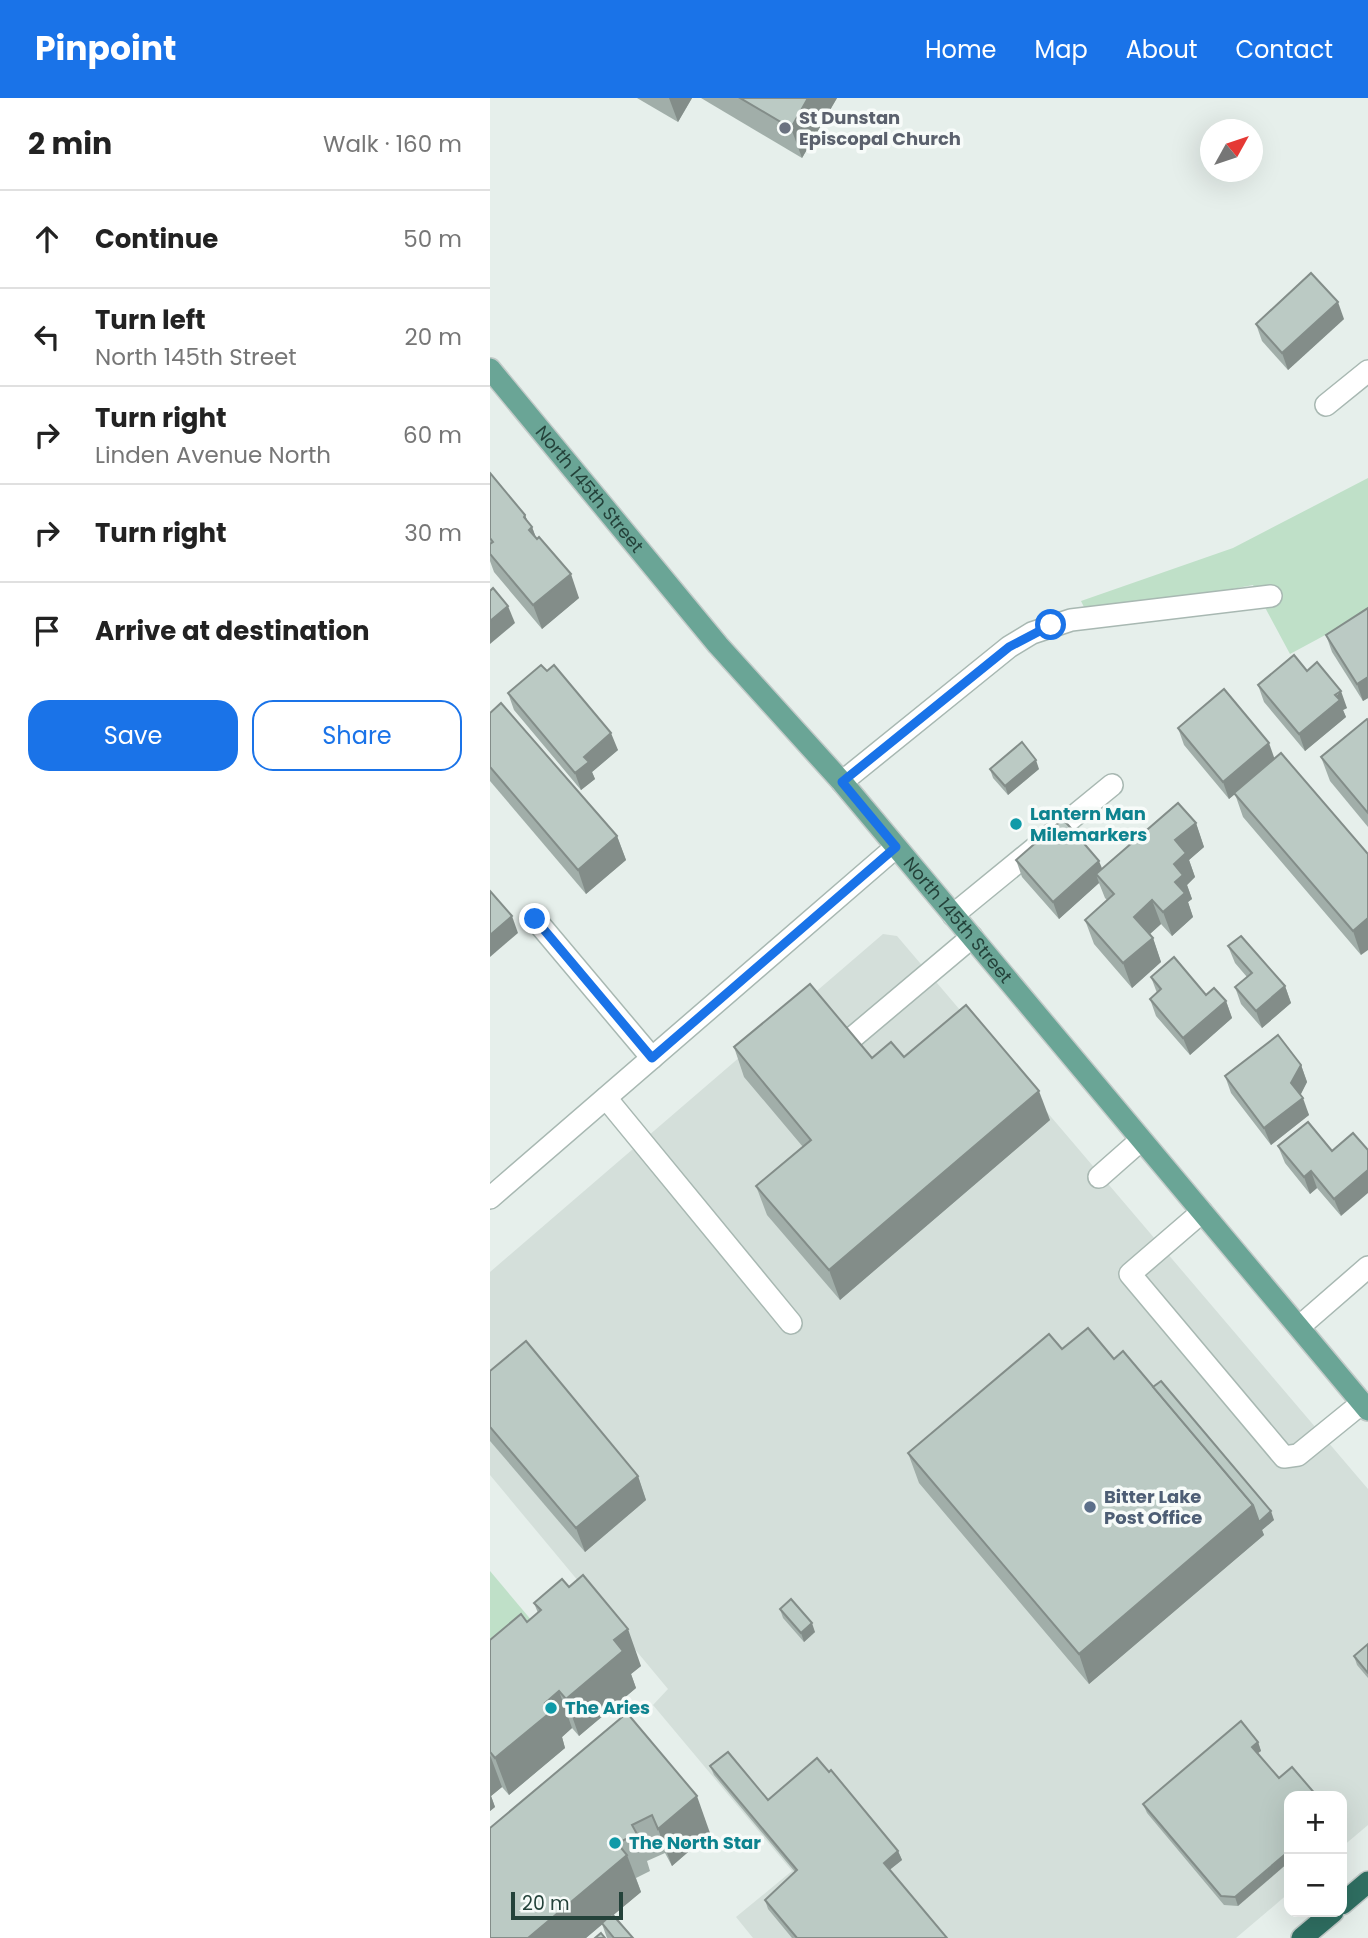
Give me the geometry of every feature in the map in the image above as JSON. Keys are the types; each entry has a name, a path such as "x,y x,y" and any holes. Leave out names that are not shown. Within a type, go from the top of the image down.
{"highway":[{"path":"1347,1900 1368,1882"},
{"path":"1302,1938 1327,1917"}],"main road":[{"name":"North 145th Street","path":"490,369 719,645 842,782 1365,1406"}],"street":[{"path":"1325,405 1368,371"},
{"path":"842,782 1009,647 1032,633 1071,620 1271,596"},
{"path":"953,915 1112,785"},
{"path":"490,1198 896,847"},
{"path":"535,919 652,1058"},
{"path":"852,1038 972,937"},
{"path":"606,1098 791,1323"},
{"path":"1099,1177 1141,1140"},
{"path":"1202,1212 1130,1274 1284,1457 1298,1455 1365,1406"},
{"path":"1298,1327 1368,1268"}],"shaded area":[{"path":"883,934 897,936 1368,1489 1368,1825 1347,1843 1347,1791 1284,1791 1284,1897 1236,1938 753,1938 736,1917 792,1871 653,1705 668,1689 490,1475 490,1272"}],"green space":[{"path":"1368,478 1368,612 1290,654 1253,585 1089,617 1081,601 1233,548"},
{"path":"490,1571 554,1647 490,1688"}],"building":[{"path":"740,98 808,98 791,128"},
{"path":"1311,273 1338,302 1282,353 1256,324"},
{"path":"490,473 525,515 532,527 529,530 537,539 539,537 571,574 533,605 490,554 490,544 493,542 490,538"},
{"path":"493,588 508,606 490,621 490,591"},
{"path":"1368,608 1368,677 1357,684 1326,635"},
{"path":"1294,655 1307,671 1317,662 1341,691 1335,695 1340,700 1299,734 1258,685"},
{"path":"541,665 547,671 554,665 611,733 584,757 589,762 575,773 508,693"},
{"path":"1224,689 1269,743 1223,782 1178,728"},
{"path":"501,703 617,836 578,870 490,767 490,713"},
{"path":"1368,720 1368,813 1321,757"},
{"path":"1022,742 1036,760 1005,786 990,769"},
{"path":"1281,753 1368,854 1368,918 1353,931 1234,793"},
{"path":"1178,803 1196,823 1175,840 1186,853 1174,864 1183,875 1175,882 1185,893 1163,912 1152,900 1134,917 1153,938 1123,963 1085,920 1114,894 1096,874"},
{"path":"1063,819 1099,861 1053,902 1016,860"},
{"path":"490,891 512,916 490,935"},
{"path":"1241,936 1285,986 1256,1011 1235,987 1252,973 1228,946"},
{"path":"1174,957 1206,995 1214,988 1226,1001 1183,1038 1150,999 1161,989 1151,977"},
{"path":"810,984 872,1058 891,1042 904,1057 966,1005 1039,1091 829,1270 756,1186 811,1140 734,1047"},
{"path":"1278,1035 1301,1065 1291,1083 1303,1098 1264,1128 1225,1076"},
{"path":"1308,1122 1332,1151 1353,1133 1368,1150 1368,1170 1334,1199 1311,1171 1304,1177 1278,1146"},
{"name":"Bitter Lake Post Office","path":"1088,1328 1114,1359 1123,1351 1253,1505 1079,1654 908,1453 1049,1334 1062,1349"},
{"path":"526,1341 638,1476 576,1528 490,1427 490,1371"},
{"path":"1161,1381 1271,1511 1259,1522 1253,1505 1153,1387"},
{"path":"583,1575 628,1629 614,1640 623,1651 566,1699 559,1691 545,1703 552,1711 495,1758 490,1752 490,1640 521,1614 527,1622 541,1610 534,1603 562,1579 569,1587"},
{"path":"791,1599 812,1623 801,1633 780,1609"},
{"path":"1368,1644 1368,1673 1354,1656"},
{"name":"The North Star","path":"627,1713 697,1796 658,1829 652,1815 632,1825 637,1834 617,1843 627,1855 528,1938 490,1938 490,1828"},
{"path":"1241,1721 1258,1742 1252,1747 1279,1778 1292,1767 1313,1791 1284,1791 1284,1855 1235,1897 1221,1896 1143,1804"},
{"path":"728,1752 768,1800 817,1758 829,1772 831,1770 898,1851 884,1863 947,1938 797,1938 765,1900 797,1870 710,1766"},
{"path":"612,1914 633,1938 614,1938 602,1923"}],"place":[{"name":"St Dunstan Episcopal Church","path":"785,128"},
{"name":"Lantern Man Milemarkers","path":"1016,824"},
{"name":"Bitter Lake Post Office","path":"1090,1507"},
{"name":"The Aries","path":"551,1708"},
{"name":"The North Star","path":"615,1843"}],"route":[{"path":"535,919 652,1058 896,847 842,782 1009,647 1051,625"}]}
